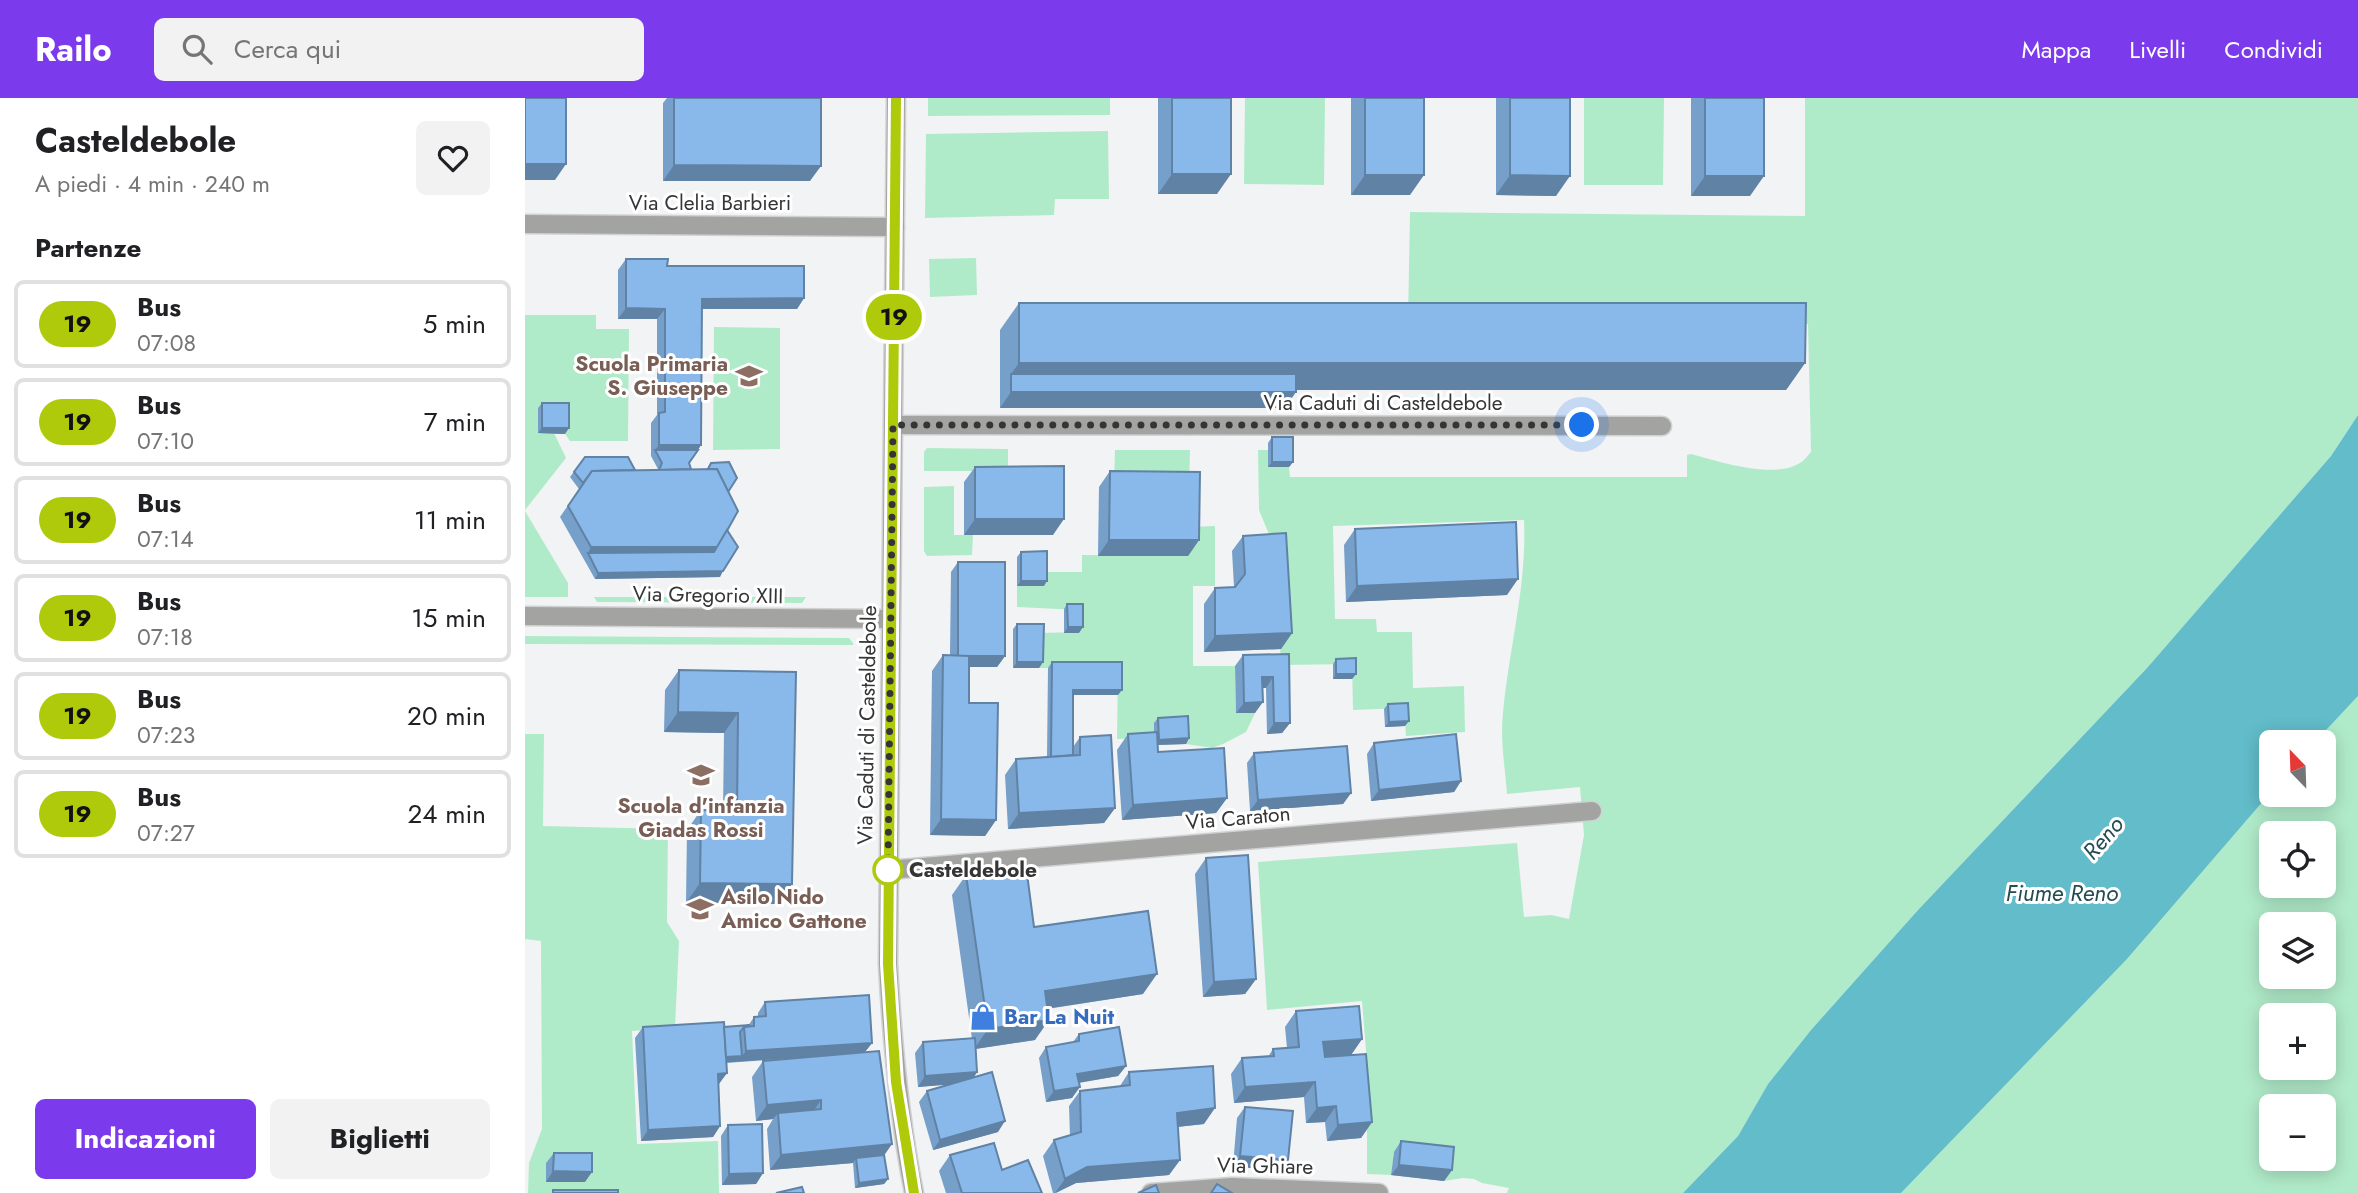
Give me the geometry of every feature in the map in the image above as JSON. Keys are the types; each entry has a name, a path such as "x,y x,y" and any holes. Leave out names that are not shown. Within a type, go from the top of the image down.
{"street":[{"name":"Via Caduti di Casteldebole","path":"896,98 888,964 893,1056 914,1193"},
{"name":"Via Clelia Barbieri","path":"525,224 895,227"},
{"name":"Via Caduti di Casteldebole","path":"893,425 1662,426"},
{"name":"Via Gregorio XIII","path":"525,615 891,619"},
{"name":"Via Caraton","path":"888,870 1593,811"},
{"name":"Via Ghiare","path":"1151,1193 1232,1187 1379,1193"}],"green space":[{"path":"928,98 1110,98 1110,115 928,116"},
{"path":"1245,98 1325,98 1324,185 1244,184"},
{"path":"1584,98 1664,98 1663,185 1584,185"},
{"path":"1805,98 2358,98 2358,415 2331,456 2147,668 1918,910 1811,1030 1768,1084 1738,1136 1683,1193 1507,1193 1509,1188 1474,1179 1444,1181 1447,1158 1394,1152 1391,1175 1367,1174 1367,1063 1362,1001 1267,1010 1258,862 1517,843 1524,917 1551,915 1569,919 1584,835 1580,787 1507,794 1502,723 1523,569 1524,520 1333,526 1335,619 1376,619 1377,632 1412,632 1413,688 1464,686 1465,732 1406,736 1404,708 1353,710 1352,664 1281,665 1275,549 1259,510 1258,450 1268,450 1268,467 1289,467 1290,477 1687,477 1687,455 1691,454 1764,470 1793,466 1804,460 1811,452 1808,324 1408,321 1410,212 1805,216"},
{"path":"1108,131 1109,199 1055,199 1054,215 925,218 926,134"},
{"path":"976,258 977,295 930,297 929,259"},
{"path":"525,315 596,315 596,329 629,329 628,441 570,441 565,434 554,433 566,458 525,510"},
{"path":"714,327 780,328 780,449 713,450"},
{"path":"927,448 1008,449 1008,471 924,471 924,452"},
{"path":"1115,450 1190,450 1189,487 1114,487"},
{"path":"954,486 954,535 973,535 972,555 927,556 924,551 924,487"},
{"path":"525,511 568,583 568,597 525,597"},
{"path":"1215,526 1215,586 1193,586 1193,666 1235,666 1236,713 1255,713 1246,732 1212,748 1186,744 1184,722 1155,738 1117,739 1118,668 1039,668 1040,633 1079,632 1079,610 1017,607 1017,586 1043,586 1044,572 1082,572 1082,555 1188,556 1189,527"},
{"path":"594,597 806,597 802,603 597,602"},
{"path":"525,636 849,638 853,645 525,644"},
{"path":"2358,696 2358,1193 1901,1193 2127,959 2259,806 2336,807 2336,730 2326,730"},
{"path":"525,734 544,734 543,826 668,829 667,922 679,941 675,1028 632,1031 637,1144 718,1141 719,1193 528,1193 529,1163 542,1129 541,941 525,939"}],"water":[{"name":"Fiume Reno","path":"2358,415 2358,696 2326,730 2259,730 2259,806 2127,959 1901,1193 1683,1193 1738,1136 1768,1084 1811,1030 1918,910 2147,668 2331,456"}],"building":[{"path":"525,98 566,98 566,164 525,164"},
{"path":"674,98 821,98 821,166 674,165"},
{"path":"1172,98 1231,98 1231,174 1172,174"},
{"path":"1365,98 1424,98 1424,175 1365,175"},
{"path":"1510,98 1570,98 1570,176 1510,175"},
{"path":"1705,98 1764,98 1764,176 1705,176"},
{"path":"626,259 668,259 667,266 804,266 804,298 702,299 701,445 659,445 659,413 665,412 665,309 626,308"},
{"path":"1019,303 1806,303 1805,363 1019,363"},
{"path":"1011,374 1296,374 1296,392 1011,392"},
{"path":"542,403 569,403 569,428 542,428"},
{"path":"1272,437 1293,437 1293,462 1272,462"},
{"path":"655,450 698,450 689,463 691,469 659,470 662,463"},
{"path":"585,457 628,457 635,470 592,471 583,483 574,472"},
{"path":"729,462 737,478 728,492 717,469 708,469 711,463"},
{"path":"1064,466 1064,519 975,519 975,467"},
{"path":"717,469 738,511 718,547 591,547 568,506 592,471"},
{"path":"1110,471 1200,472 1199,540 1109,540"},
{"path":"1516,522 1518,579 1357,586 1355,529"},
{"path":"727,530 738,547 723,571 598,573 588,553 714,552"},
{"path":"1286,533 1292,633 1215,636 1215,588 1235,587 1245,574 1243,536"},
{"path":"1047,551 1047,581 1021,581 1021,552"},
{"path":"958,562 1005,562 1005,656 958,656"},
{"path":"1067,604 1083,604 1083,627 1068,627"},
{"path":"1017,624 1044,624 1043,662 1017,662"},
{"path":"1289,654 1290,723 1274,723 1273,677 1262,677 1263,702 1244,703 1243,655"},
{"path":"943,655 969,656 969,703 998,703 996,820 941,819"},
{"path":"1356,658 1356,674 1336,674 1336,659"},
{"path":"1052,662 1122,662 1122,690 1073,690 1073,755 1051,757"},
{"path":"679,670 796,672 792,884 700,883 701,810 737,811 738,713 678,712"},
{"path":"1408,703 1409,721 1389,722 1388,704"},
{"path":"1188,716 1189,738 1159,740 1158,718"},
{"path":"1157,732 1158,752 1224,748 1227,798 1133,805 1128,734"},
{"path":"1456,734 1461,781 1379,790 1374,743"},
{"path":"1111,735 1115,808 1019,813 1016,759 1080,755 1080,737"},
{"path":"1347,746 1351,793 1258,800 1254,753"},
{"path":"1248,855 1256,979 1214,982 1206,858"},
{"path":"1026,866 1034,927 1148,911 1157,974 1045,991 1049,1020 988,1029 966,875"},
{"path":"869,995 872,1043 746,1051 744,1027 754,1026 754,1017 766,1016 765,1002"},
{"path":"1359,1006 1362,1039 1323,1042 1325,1057 1366,1054 1372,1122 1338,1125 1336,1106 1317,1108 1315,1082 1245,1087 1242,1058 1274,1056 1273,1049 1299,1047 1296,1011"},
{"path":"724,1022 727,1073 718,1074 720,1126 648,1130 643,1027"},
{"path":"750,1025 740,1032 742,1056 726,1057 724,1027"},
{"path":"1119,1027 1126,1066 1077,1074 1080,1087 1054,1091 1046,1047 1079,1041 1079,1034"},
{"path":"975,1038 977,1072 925,1076 923,1042"},
{"path":"879,1051 892,1144 781,1155 778,1113 821,1109 821,1100 767,1105 763,1061"},
{"path":"1213,1066 1215,1108 1177,1113 1180,1160 1087,1167 1065,1179 1054,1140 1081,1132 1080,1091 1130,1085 1129,1072"},
{"path":"992,1072 1005,1121 940,1140 927,1091"},
{"path":"1245,1107 1293,1111 1288,1160 1240,1156"},
{"path":"762,1124 763,1173 729,1174 728,1125"},
{"path":"1401,1141 1454,1147 1452,1170 1399,1165"},
{"path":"994,1143 1002,1170 1028,1160 1042,1193 962,1193 950,1155"},
{"path":"554,1153 592,1153 592,1172 553,1171"},
{"path":"884,1155 888,1179 859,1183 856,1158"},
{"path":"1217,1184 1232,1193 1211,1193"},
{"path":"1156,1185 1159,1193 1138,1193"},
{"path":"802,1187 804,1193 776,1193"},
{"path":"553,1190 618,1190 618,1193 553,1193"}],"bus line":[{"name":"19","path":"896,98 888,964 893,1056 914,1193"}],"place":[{"name":"Scuola Primaria S. Giuseppe","path":"749,376"},
{"name":"Scuola d'infanzia Giadas Rossi","path":"701,775"},
{"name":"Casteldebole","path":"888,870"},
{"name":"Asilo Nido Amico Gattone","path":"700,909"},
{"name":"Bar La Nuit","path":"983,1017"}],"route":[{"path":"888,870 893,425 1582,425"}],"water label":[{"name":"Reno","path":"2103,838"}]}
